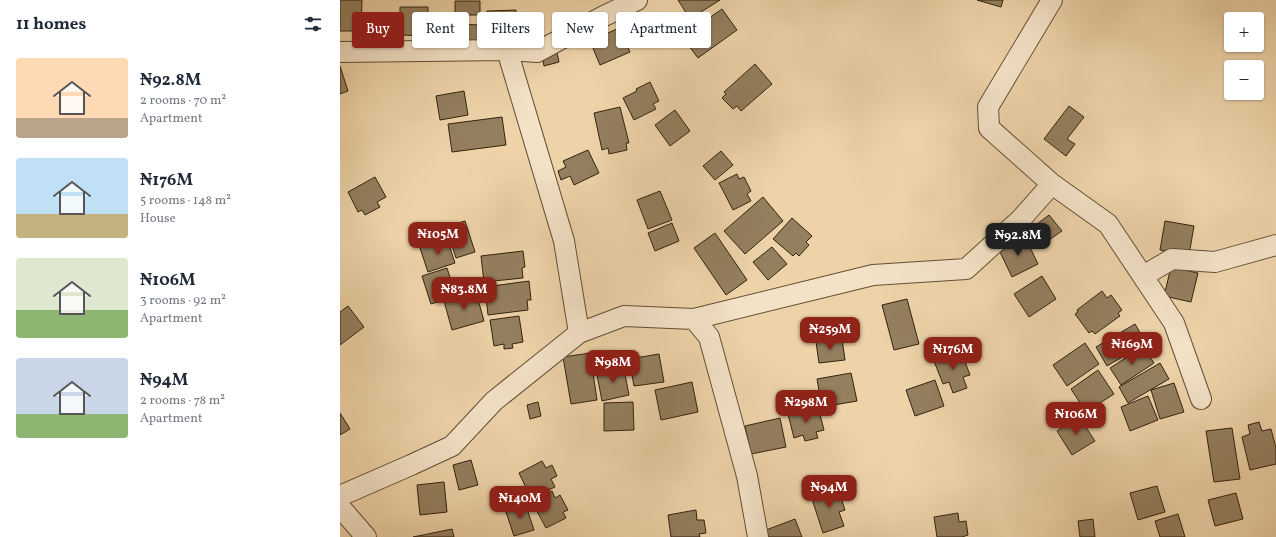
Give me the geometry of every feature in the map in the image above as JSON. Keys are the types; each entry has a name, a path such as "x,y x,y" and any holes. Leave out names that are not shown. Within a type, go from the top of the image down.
{"street":[{"path":"340,52 507,50 538,52 602,17 637,0"},
{"path":"1052,0 988,107 989,128 1052,184 1108,224 1174,323 1201,399"},
{"path":"507,50 564,241 579,333"},
{"path":"340,496 452,446 494,401 579,333 624,316 694,319 873,275 966,268 1020,220 1052,184"},
{"path":"1143,276 1172,259 1215,262 1276,245"},
{"path":"694,319 710,337 747,476 758,537"},
{"path":"340,507 366,537"}],"building":[{"path":"340,0 362,0 362,12 352,12 352,31 340,31"},
{"path":"678,0 720,0 701,12 686,12"},
{"path":"977,0 1003,0 1001,7"},
{"path":"455,1 480,1 480,12 477,12 477,15 469,15 469,12 455,12"},
{"path":"400,7 428,7 428,12 412,12 412,35 404,35 404,12 400,12"},
{"path":"722,9 737,30 698,58 690,48 711,48 711,17"},
{"path":"516,10 516,12 487,12"},
{"path":"469,25 477,25 477,47 469,47"},
{"path":"616,29 616,48 628,48 630,52 600,65 593,48 608,48 608,33"},
{"path":"556,48 559,62 544,66 541,51"},
{"path":"755,64 772,84 741,111 737,106 733,109 722,98 726,94 724,92"},
{"path":"340,66 348,91 340,94"},
{"path":"650,82 659,101 653,104 656,109 634,120 623,98"},
{"path":"464,91 468,115 440,120 436,96"},
{"path":"1069,106 1084,117 1067,139 1075,144 1066,156 1044,139"},
{"path":"620,107 629,143 626,143 627,150 609,154 608,148 602,150 594,113"},
{"path":"675,110 690,131 670,146 655,125"},
{"path":"502,117 506,145 452,152 448,124"},
{"path":"588,150 599,173 574,185 570,176 561,180 558,171 566,167 563,161"},
{"path":"721,151 733,165 715,180 703,166"},
{"path":"737,174 739,179 744,177 751,191 747,194 751,201 733,210 719,183"},
{"path":"375,177 386,197 377,202 380,207 365,215 362,210 358,212 348,192"},
{"path":"660,191 672,220 648,229 637,200"},
{"path":"763,197 783,221 745,254 724,231"},
{"path":"1049,215 1062,231 1049,240 1037,224"},
{"path":"792,218 812,236 806,242 809,245 799,256 796,253 793,256 773,239"},
{"path":"465,221 475,252 456,258 446,227"},
{"path":"1165,221 1194,226 1189,255 1160,250"},
{"path":"672,223 679,241 655,251 648,233"},
{"path":"715,233 747,280 726,295 694,248"},
{"path":"447,239 455,263 428,272 420,248"},
{"path":"1016,239 1018,243 1026,239 1038,264 1012,277 1000,252 1006,248 1004,245"},
{"path":"772,247 787,264 768,280 753,262"},
{"path":"523,251 525,267 522,268 523,278 484,282 481,256"},
{"path":"1171,267 1198,273 1191,302 1164,296"},
{"path":"447,268 456,296 431,304 422,276"},
{"path":"1042,276 1056,299 1029,317 1014,294"},
{"path":"529,281 531,300 527,300 528,310 488,315 485,287"},
{"path":"1102,291 1107,298 1111,295 1122,310 1118,313 1120,316 1095,334 1092,331 1089,333 1075,314 1078,312 1077,310"},
{"path":"476,292 484,321 452,330 444,301"},
{"path":"907,299 919,344 894,350 882,305"},
{"path":"348,306 364,327 340,345 340,312"},
{"path":"519,316 523,342 512,344 513,348 504,349 504,344 494,346 490,320"},
{"path":"1135,324 1146,343 1107,366 1096,347"},
{"path":"842,339 845,360 819,363 816,342"},
{"path":"1085,343 1099,364 1067,386 1053,365"},
{"path":"1143,347 1154,363 1121,385 1110,368"},
{"path":"961,351 970,375 963,377 967,388 953,393 949,382 943,384 934,361"},
{"path":"590,353 597,400 571,404 563,357"},
{"path":"659,354 664,382 634,386 629,359"},
{"path":"1160,363 1169,379 1128,403 1119,387"},
{"path":"614,366 615,371 624,369 629,395 602,401 597,375 603,373 602,369"},
{"path":"1098,370 1114,394 1086,412 1071,389"},
{"path":"851,373 857,401 822,407 817,379"},
{"path":"935,380 944,406 915,416 906,390"},
{"path":"692,382 698,412 661,420 655,390"},
{"path":"1174,383 1184,412 1160,419 1151,390"},
{"path":"1148,396 1158,420 1130,431 1121,407"},
{"path":"538,402 541,416 530,419 527,405"},
{"path":"633,402 634,430 604,431 604,403"},
{"path":"818,407 824,430 816,432 818,438 805,441 803,435 794,438 788,414"},
{"path":"340,413 350,429 340,435"},
{"path":"1079,417 1095,441 1072,455 1057,431"},
{"path":"780,418 786,447 751,454 745,426"},
{"path":"1259,422 1262,431 1271,429 1276,448 1276,464 1250,470 1242,437 1250,434 1248,425"},
{"path":"1232,428 1240,479 1214,482 1206,431"},
{"path":"471,460 478,485 459,490 453,465"},
{"path":"542,461 546,468 552,465 557,476 551,479 555,487 531,498 519,473"},
{"path":"444,482 447,512 420,515 417,485"},
{"path":"837,486 845,510 839,512 844,526 823,533 812,499 823,495 822,490"},
{"path":"1157,486 1165,512 1138,520 1130,493"},
{"path":"552,491 555,498 560,495 568,510 563,512 566,518 546,528 532,502"},
{"path":"1236,493 1243,519 1215,526 1208,500"},
{"path":"525,503 534,530 514,536 505,509"},
{"path":"696,510 697,520 704,520 706,533 699,534 700,537 671,537 668,515"},
{"path":"958,513 959,522 966,521 968,535 962,537 937,537 934,517"},
{"path":"1178,514 1185,537 1160,537 1155,521"},
{"path":"795,519 802,537 769,537 766,530"},
{"path":"1093,519 1095,537 1080,537 1078,521"},
{"path":"452,529 454,537 413,537"}]}
